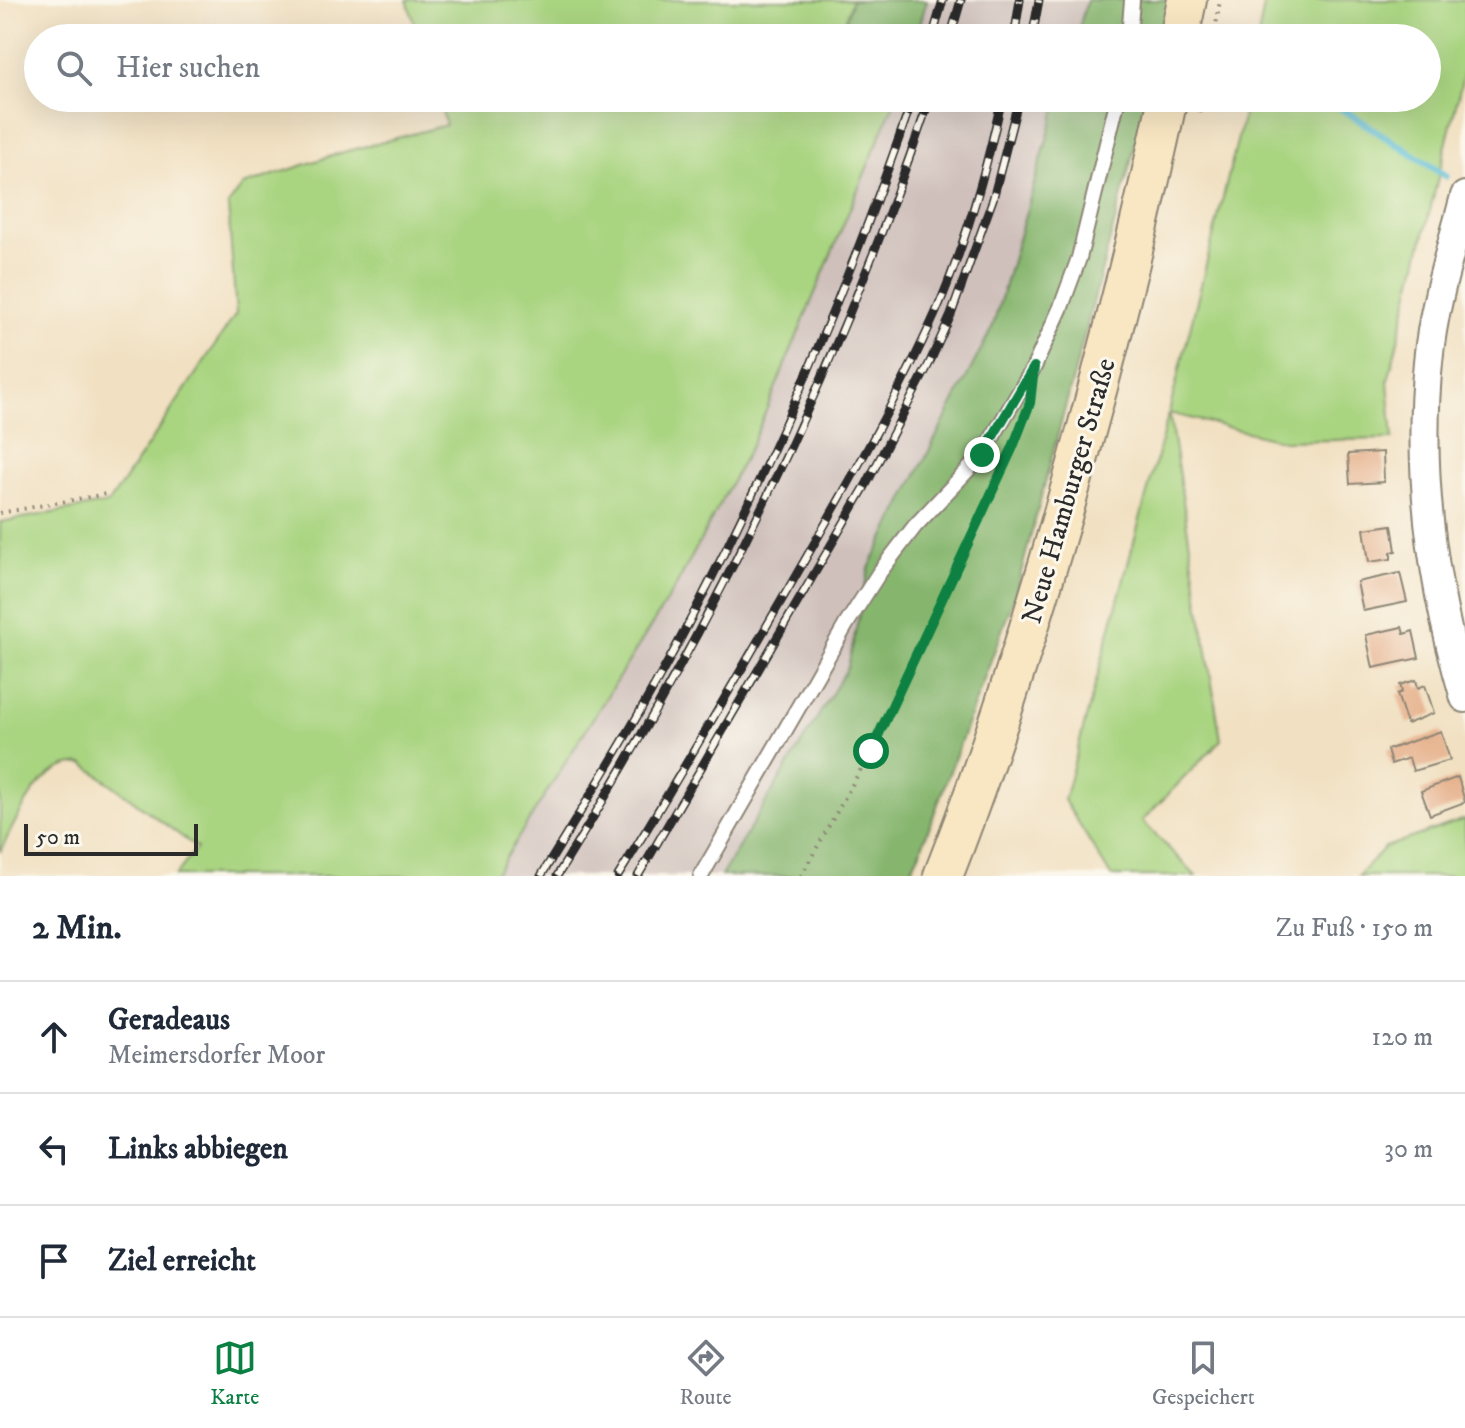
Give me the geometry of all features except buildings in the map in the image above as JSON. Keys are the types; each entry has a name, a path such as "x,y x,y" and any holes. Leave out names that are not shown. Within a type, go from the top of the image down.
{"main road":[{"path":"1182,24 1187,0"},
{"name":"Neue Hamburger Straße","path":"943,876 993,740 1036,606 1106,363 1142,221 1165,112"}],"street":[{"path":"1465,196 1428,359 1424,431 1428,515 1438,589 1465,698"}],"lane":[{"path":"1130,24 1132,0"},
{"path":"701,876 879,573 915,526 982,455 1034,367 1079,258 1115,112"}],"path":[{"path":"1216,24 1220,0"},
{"path":"801,876 871,751 1019,432"},
{"path":"0,513 106,494"}],"shaded area":[{"path":"927,0 1087,0 1080,24 920,24"},
{"path":"890,112 1055,112 993,326 869,568 848,667 721,876 494,876 676,586 753,442"}],"green space":[{"path":"407,0 852,0 844,24 415,24"},
{"path":"852,0 927,0 920,24 844,24"},
{"path":"1087,0 1169,0 1165,24 1080,24"},
{"path":"1265,0 1465,0 1465,68 1388,381 1393,439 1284,441 1169,413 1221,740 1142,821 1196,876 1111,876 1064,800 1169,412 1244,112 1441,112 1441,24 1261,24"},
{"path":"442,112 890,112 753,442 676,586 494,876 175,876 197,848 84,764 68,765 42,781 23,808 0,852 0,522 109,503 236,314 228,205 243,185 340,153 446,125"},
{"path":"1055,112 1144,112 1015,595 920,852 908,876 721,876 848,667 869,568 993,326"},
{"path":"1465,819 1465,876 1358,876 1385,847"}],"waterway":[{"path":"1347,112 1446,176"}],"railway":[{"path":"936,24 943,0"},
{"path":"954,24 961,0"},
{"path":"1016,24 1020,0"},
{"path":"1035,24 1039,0"},
{"path":"541,876 644,704 732,538 816,352 867,226 908,112"},
{"path":"557,876 667,690 766,498 854,301 925,112"},
{"path":"618,876 791,584 903,382 957,260 982,180 999,112"},
{"path":"638,876 866,485 929,364 951,315 993,199 1015,112"}],"route":[{"path":"871,751 1013,447 1030,403 1034,367 982,455"}]}
